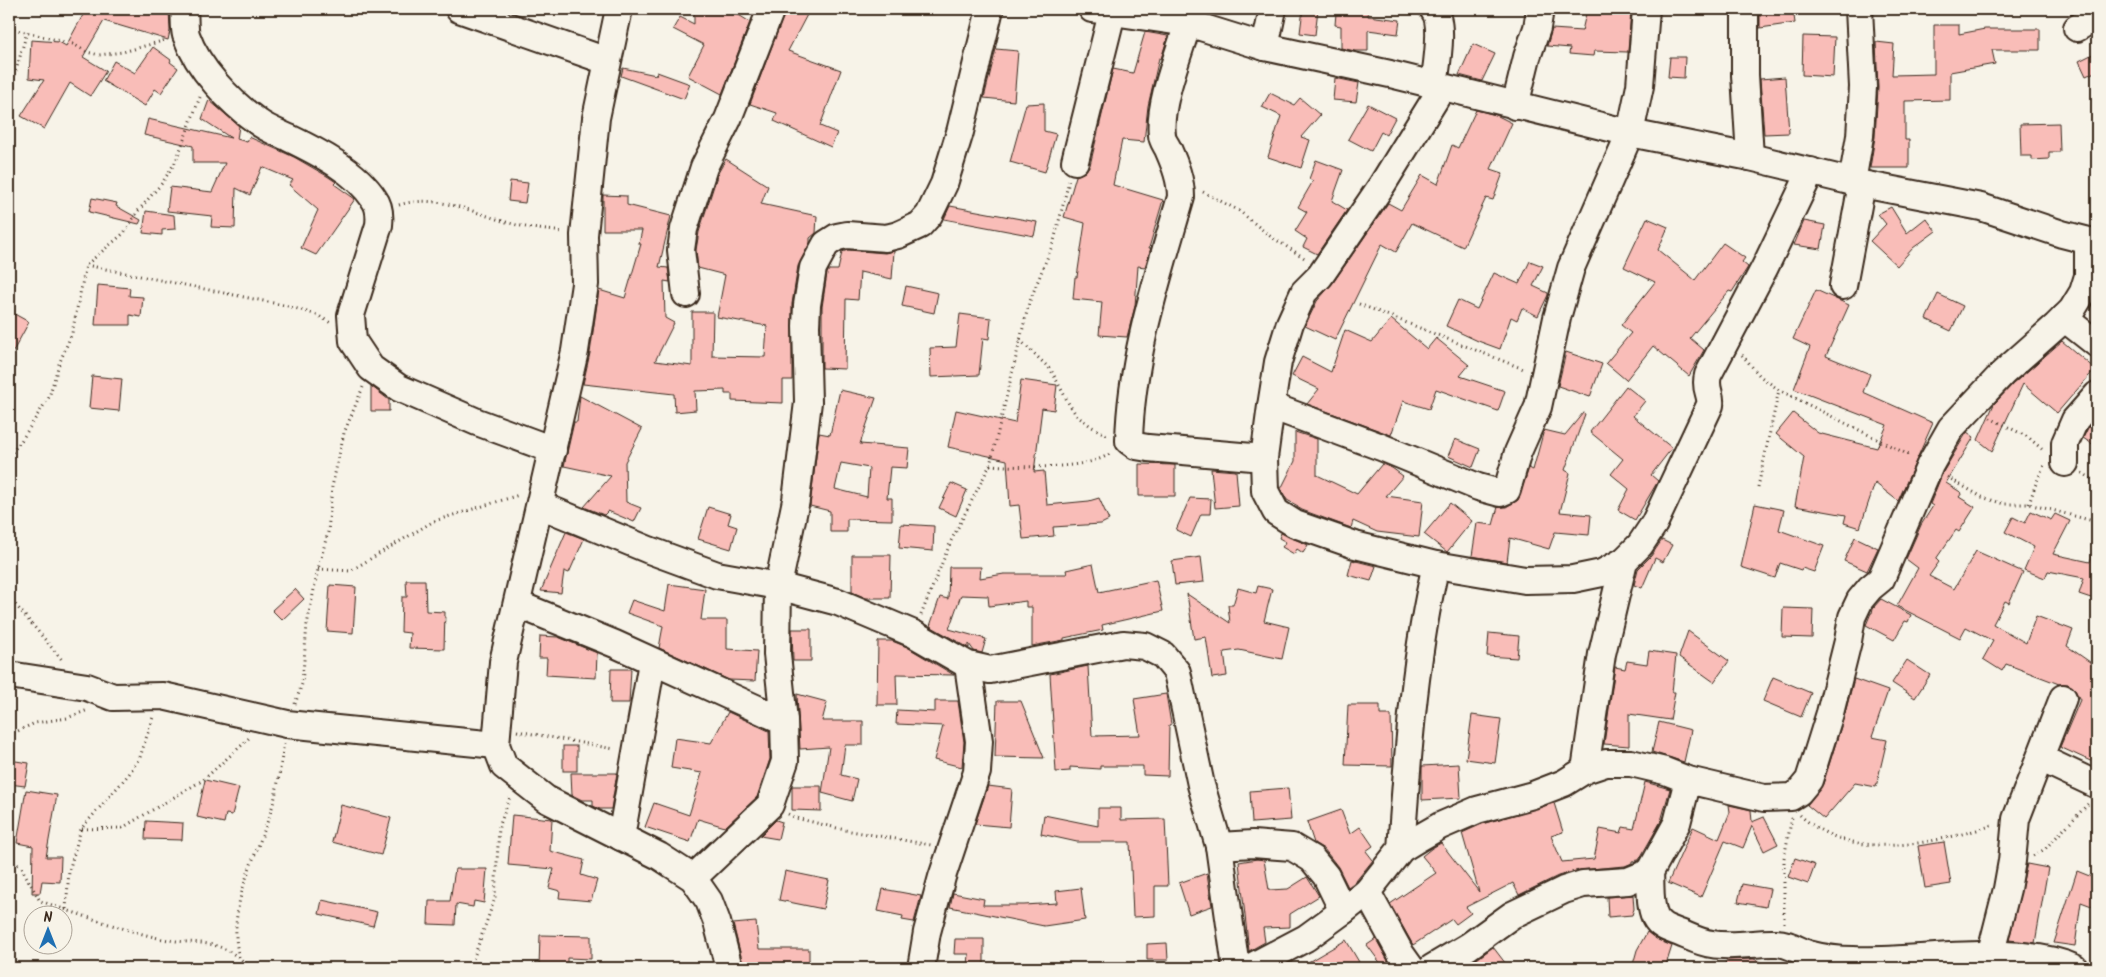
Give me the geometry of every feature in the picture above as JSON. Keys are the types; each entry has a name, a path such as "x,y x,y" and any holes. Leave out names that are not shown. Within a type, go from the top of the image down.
{"street":[{"path":"460,9 607,61"},
{"path":"619,9 596,118 584,235 585,284 575,351 503,662 497,735 504,766 546,800 659,856 693,878 709,901 717,922 729,968"},
{"path":"686,294 681,250 684,229 704,166 728,119 770,9"},
{"path":"693,878 770,805 785,761 784,721 777,654 778,586 796,500 808,402 806,326 807,305 813,268 826,244 837,237 847,235 886,238 920,225 929,216 944,184 960,132 990,9"},
{"path":"1265,47 1273,9"},
{"path":"1433,9 1438,14 1439,29 1438,87 1382,185 1323,271 1304,292 1290,323 1278,362 1264,458 1265,491 1276,512 1288,520 1355,545 1436,565 1525,580 1563,579 1602,573 1624,561 1640,545 1654,524 1702,423 1711,399 1706,389 1708,375 1765,267 1811,171"},
{"path":"1515,106 1527,56 1537,28 1540,9"},
{"path":"1271,406 1381,447 1478,487 1500,493 1507,490 1518,452 1538,407 1557,318 1572,268 1630,133 1640,86 1646,9"},
{"path":"1745,9 1745,75 1750,157"},
{"path":"1843,286 1857,183 1860,136 1862,87 1859,9"},
{"path":"1074,161 1102,11 1188,23 1265,47 1390,74 1630,133 1750,157 1857,183 1981,207 2093,242 2088,276 2083,292 2064,318 2003,373 1951,428 1930,465 1881,579 1860,600 1852,617 1832,704 1810,780 1792,802 1764,798 1688,780 1665,771 1631,764 1606,763 1585,770 1564,783 1533,795 1477,810 1440,826 1401,849 1367,892 1343,912 1306,938 1249,968"},
{"path":"185,21 194,52 210,76 237,104 260,123 334,164 357,180 375,200 380,212 379,225 351,315 352,341 371,368 399,388 477,422 552,450"},
{"path":"1188,23 1167,93 1161,122 1162,138 1181,184 1181,197 1158,272 1141,344 1126,442 1148,448 1264,458"},
{"path":"2064,318 2097,344"},
{"path":"2057,459 2076,420 2097,396"},
{"path":"542,497 650,550 717,575 778,586 838,602 914,634 968,665 990,670 1123,644 1145,646 1163,655 1177,672 1201,785 1219,846 1236,968"},
{"path":"1585,770 1602,654 1624,561"},
{"path":"1401,849 1424,614 1436,565"},
{"path":"517,604 615,644 784,721"},
{"path":"621,837 634,753 652,662"},
{"path":"921,968 927,932 977,772 979,741 968,665"},
{"path":"9,674 87,687 113,698 162,696 276,721 497,735"},
{"path":"1991,962 2012,861 2016,819 2063,698"},
{"path":"2040,758 2094,793"},
{"path":"1688,780 1677,823 1650,872 1655,917 1663,926 1709,944 1785,944 1828,959 1991,962 2047,959 2074,968"},
{"path":"1219,846 1253,844 1292,847 1312,859 1326,876 1343,912"},
{"path":"1432,968 1469,946 1512,915 1564,890 1583,884 1628,880 1650,872"},
{"path":"1367,892 1401,954 1411,968"}],"path":[{"path":"9,28 73,44 86,52 99,55 123,52 185,21"},
{"path":"9,96 27,32"},
{"path":"9,456 21,441 48,397 58,364 72,333 86,265 124,233 138,211 162,183 176,162 197,102 210,76"},
{"path":"914,634 950,541 990,465 1030,303 1054,241 1074,161"},
{"path":"1181,184 1213,196 1238,210 1270,236 1323,271"},
{"path":"380,212 409,202 433,200 521,226 584,235"},
{"path":"86,265 288,306 317,315 337,326 352,341"},
{"path":"1359,304 1545,378"},
{"path":"1728,335 1760,376 1779,390 1930,465 1982,497 2004,504 2029,504 2097,522"},
{"path":"1020,340 1051,370 1077,416 1092,427 1126,442"},
{"path":"81,829 122,828 203,780 242,746 276,721 302,684 307,625 318,569 328,532 332,487 344,433 371,368"},
{"path":"1758,487 1779,390"},
{"path":"1970,408 2028,436 2057,459 2034,486 2029,504"},
{"path":"990,465 1043,468 1084,462 1109,454 1126,442"},
{"path":"318,569 350,571 434,521 502,499 542,497"},
{"path":"9,597 50,648 87,687"},
{"path":"67,904 70,871 81,829 129,774 140,757 162,696"},
{"path":"9,735 35,723 75,715 113,698"},
{"path":"239,957 235,941 238,904 275,797 276,721"},
{"path":"497,735 540,736 634,753"},
{"path":"470,968 494,898 499,827 518,778"},
{"path":"2012,861 2036,855 2045,849 2094,793"},
{"path":"1792,802 1805,820 1832,835 1856,842 1896,846 1952,838 2016,819"},
{"path":"1785,944 1784,858 1792,802"},
{"path":"770,805 796,818 812,822 952,849"},
{"path":"9,859 20,867 40,901 50,904"},
{"path":"72,911 159,938 216,944 239,957 250,968"}],"building":[{"path":"77,9 169,9 170,31 168,40 104,21 83,57 106,71 90,96 70,83 44,129 21,116 44,80 29,78 31,40 59,42 66,46 83,15 76,12"},
{"path":"694,9 729,9 750,22 722,94 688,76 704,45 673,29 680,17 694,24"},
{"path":"786,9 810,9 788,51 841,70 820,126 837,133 831,147 774,121 777,113 750,104"},
{"path":"1303,9 1318,9 1315,35 1300,33"},
{"path":"1341,9 1368,9 1368,16 1400,20 1398,34 1368,30 1368,51 1341,48 1341,26 1335,25 1336,13 1341,13"},
{"path":"1587,9 1631,9 1628,52 1594,51 1593,56 1569,54 1570,48 1547,46 1552,29 1582,31"},
{"path":"1760,9 1793,9 1795,23 1760,28"},
{"path":"1934,25 1959,25 1959,34 1985,29 2040,29 2040,50 1992,50 1995,64 1950,72 1950,100 1905,101 1905,140 1909,140 1909,168 1870,168 1875,137 1878,88 1876,42 1894,44 1892,75 1934,74"},
{"path":"1145,32 1168,36 1161,59 1159,58 1148,106 1144,142 1122,140 1113,185 1163,200 1145,267 1138,266 1135,306 1127,337 1099,335 1102,302 1073,299 1085,223 1064,217 1076,176 1085,172 1090,165 1113,69 1133,73"},
{"path":"1803,36 1835,37 1833,77 1802,75"},
{"path":"1473,44 1495,54 1482,81 1459,75"},
{"path":"153,47 171,60 170,62 178,68 161,93 155,89 145,106 103,81 114,61 135,73"},
{"path":"996,49 1018,51 1014,101 984,98"},
{"path":"2097,52 2097,71 2086,76 2079,61"},
{"path":"1670,57 1685,57 1684,78 1668,77"},
{"path":"623,68 656,75 657,72 690,84 684,99 621,76"},
{"path":"1785,77 1789,133 1764,134 1760,79"},
{"path":"1335,78 1359,83 1356,102 1333,100"},
{"path":"1270,93 1294,105 1300,98 1320,115 1301,137 1310,140 1301,168 1268,157 1281,116 1262,107"},
{"path":"209,100 239,126 237,139 247,142 249,137 294,157 336,182 334,184 355,199 316,255 301,248 318,210 289,185 293,180 262,167 250,195 236,188 235,228 211,227 212,216 167,211 170,187 212,192 225,163 193,163 193,146 144,135 148,119 231,138 202,119"},
{"path":"1044,103 1044,131 1056,134 1045,172 1010,162 1026,104"},
{"path":"1368,104 1395,118 1386,135 1381,132 1371,151 1348,139"},
{"path":"1476,110 1496,115 1512,123 1491,169 1503,173 1493,200 1486,198 1463,247 1412,223 1396,252 1382,244 1335,340 1305,326 1317,301 1332,284 1388,203 1401,210 1422,175 1438,184 1452,145 1458,148"},
{"path":"2059,123 2060,152 2049,152 2049,159 2032,160 2032,156 2021,156 2020,124"},
{"path":"726,159 768,186 761,204 817,216 816,233 810,238 810,243 798,266 792,304 792,380 783,380 783,403 732,401 732,394 725,394 725,390 695,391 696,410 675,412 674,394 583,384 590,353 599,290 625,298 641,244 639,244 642,230 603,230 603,195 627,196 627,205 671,216 659,267 668,268 670,282 664,281 665,318 674,323 655,361 692,366 692,312 713,312 712,356 765,357 767,326 717,317 725,275 698,268 696,250 699,232 718,173"},
{"path":"1316,160 1343,170 1332,201 1347,210 1317,254 1303,247 1307,239 1295,231 1307,212 1298,207 1313,181 1309,179"},
{"path":"510,181 528,183 525,203 508,201"},
{"path":"92,198 117,203 116,206 141,220 139,224 89,212"},
{"path":"950,206 1037,222 1034,236 944,219"},
{"path":"1891,207 1907,233 1926,218 1936,231 1913,248 1897,266 1870,241 1886,224 1878,214"},
{"path":"146,211 174,215 175,229 162,230 162,235 143,233"},
{"path":"1647,218 1668,227 1658,250 1695,280 1723,243 1745,258 1742,262 1748,267 1732,292 1729,291 1690,338 1704,350 1689,376 1653,346 1626,380 1606,363 1631,333 1621,325 1655,282 1624,267"},
{"path":"1804,221 1825,225 1821,249 1794,245"},
{"path":"848,250 885,253 894,251 892,279 860,272 858,300 846,299 845,369 822,368 822,307 827,273 829,270 838,270 842,252"},
{"path":"1530,261 1543,266 1533,286 1548,293 1548,295 1538,316 1522,308 1517,320 1511,317 1500,349 1446,326 1458,300 1477,309 1494,273 1519,284"},
{"path":"98,285 130,288 129,296 143,297 141,317 130,315 130,325 95,325"},
{"path":"906,286 938,293 934,313 902,306"},
{"path":"1816,290 1849,305 1826,356 1870,374 1863,392 1933,423 1898,501 1875,483 1860,528 1844,523 1846,515 1795,506 1804,457 1776,434 1793,413 1818,433 1877,448 1887,425 1794,389 1810,347 1793,339"},
{"path":"1938,294 1963,306 1951,331 1926,319"},
{"path":"9,311 29,322 9,359"},
{"path":"960,314 991,318 989,339 983,338 979,375 931,377 930,348 956,347"},
{"path":"1391,319 1427,349 1436,338 1469,365 1460,376 1505,391 1498,411 1436,389 1429,409 1403,401 1391,435 1307,404 1319,389 1292,376 1302,357 1331,372 1345,330 1372,342"},
{"path":"2062,341 2095,369 2057,413 2023,384 1992,451 1978,440 1994,404 2013,384"},
{"path":"1566,352 1602,364 1590,397 1558,386"},
{"path":"92,376 122,379 119,411 89,408"},
{"path":"1021,380 1057,385 1054,410 1042,408 1034,472 1044,471 1047,505 1089,501 1099,498 1109,520 1101,524 1053,527 1054,536 1023,539 1019,505 1010,506 1007,460 948,447 956,410 1015,423"},
{"path":"371,386 389,400 389,411 371,411"},
{"path":"1626,386 1645,401 1633,416 1672,448 1651,475 1658,481 1635,520 1618,510 1629,489 1611,474 1623,459 1590,432"},
{"path":"840,390 876,398 860,444 909,448 907,468 890,467 887,498 892,498 892,520 847,519 847,532 830,532 830,511 810,506 819,433 830,435","holes":["841,463 869,468 867,497 835,489"]},
{"path":"580,396 642,429 625,462 626,502 641,508 634,522 608,511 604,515 584,507 611,476 564,466 574,422 577,422"},
{"path":"1583,413 1585,414 1565,470 1570,473 1560,512 1591,515 1589,535 1555,532 1549,549 1510,538 1507,562 1472,556 1477,523 1493,525 1498,507 1506,507 1518,500 1529,468 1533,470 1544,430 1565,435"},
{"path":"2097,417 2097,447 2083,438"},
{"path":"1295,432 1317,439 1317,475 1357,494 1382,464 1403,476 1386,496 1423,501 1419,537 1377,532 1353,521 1351,528 1302,510 1287,500 1281,489 1295,461"},
{"path":"1967,432 1974,437 1946,483 1962,493 1959,497 1975,507 1959,532 1956,530 1936,559 1939,562 1929,576 1954,589 1976,551 2023,572 2009,603 2005,601 1993,624 2026,643 2036,616 2073,630 2067,646 2097,667 2097,764 2060,747 2080,700 2074,688 2068,684 2059,684 2006,664 2002,671 1983,659 1993,641 1966,627 1960,638 1897,606 1918,568 1906,559 1921,525 1933,506 1930,504 1943,472"},
{"path":"1455,439 1480,449 1473,467 1448,456"},
{"path":"1139,464 1175,465 1175,496 1139,496"},
{"path":"1211,469 1236,471 1239,506 1215,508"},
{"path":"951,483 967,490 956,516 939,508"},
{"path":"1190,498 1211,499 1210,514 1201,514 1191,537 1176,530"},
{"path":"1450,503 1472,521 1447,552 1424,534"},
{"path":"1755,504 1784,510 1779,530 1824,546 1814,572 1780,563 1775,578 1741,567"},
{"path":"708,507 731,514 728,524 737,527 731,549 698,539"},
{"path":"2031,511 2051,520 2055,514 2070,521 2053,554 2090,562 2095,548 2097,548 2097,600 2079,594 2084,578 2048,571 2045,578 2024,570 2034,547 2005,532 2013,517 2025,523"},
{"path":"901,524 934,526 933,551 899,548"},
{"path":"566,532 584,539 569,573 564,571 561,593 541,591"},
{"path":"1281,533 1308,545 1303,553 1297,549 1294,554 1282,547 1286,542 1279,538"},
{"path":"1855,537 1878,548 1867,571 1844,561"},
{"path":"1662,540 1672,545 1663,562 1655,558 1642,588 1634,585 1638,569 1651,556"},
{"path":"852,555 891,555 890,598 866,598 852,592"},
{"path":"1201,557 1204,582 1175,585 1172,561"},
{"path":"1352,560 1376,566 1371,581 1348,575"},
{"path":"1093,564 1099,592 1156,580 1163,611 1102,625 1103,630 1032,646 1032,607 1026,607 1026,601 989,606 988,596 961,595 949,629 986,639 982,653 974,651 969,644 969,648 930,626 940,597 948,599 949,567 981,567 980,578 1004,574 1067,574 1066,570"},
{"path":"406,580 425,580 426,611 445,612 444,649 409,648 410,633 401,632 402,597 407,597"},
{"path":"669,584 705,589 701,620 727,620 727,649 757,651 755,681 729,680 659,648 663,626 627,613 632,600 665,611"},
{"path":"330,585 356,587 353,633 327,631"},
{"path":"1258,586 1272,589 1264,621 1289,627 1282,659 1239,650 1224,652 1227,676 1212,678 1206,637 1194,639 1187,594 1230,623 1228,605 1233,605 1238,588 1256,593"},
{"path":"295,589 304,599 282,620 272,610"},
{"path":"1881,599 1911,615 1908,622 1905,621 1894,640 1866,625 1873,608"},
{"path":"1783,608 1813,609 1812,638 1782,637"},
{"path":"792,629 811,629 811,661 793,661"},
{"path":"1688,631 1729,661 1714,682 1679,657"},
{"path":"1489,633 1519,636 1517,658 1487,656"},
{"path":"540,636 558,637 597,653 596,678 546,675 547,658 539,658"},
{"path":"878,641 892,641 907,647 954,675 896,674 897,705 877,705"},
{"path":"1649,651 1676,655 1672,692 1675,692 1670,720 1629,714 1629,746 1604,744 1615,667 1625,669 1627,661 1647,664"},
{"path":"1907,660 1930,675 1915,698 1892,683"},
{"path":"1088,666 1092,736 1140,735 1134,699 1166,694 1171,724 1169,725 1168,776 1143,775 1143,766 1100,766 1100,769 1070,767 1070,771 1056,772 1050,674"},
{"path":"611,669 631,669 629,703 610,703"},
{"path":"1773,677 1811,693 1801,717 1763,701"},
{"path":"1854,679 1888,691 1872,737 1887,740 1876,787 1855,783 1824,819 1807,805 1823,784"},
{"path":"797,694 827,702 822,721 863,721 863,745 845,745 841,775 857,779 852,801 822,793 829,747 800,749"},
{"path":"935,701 958,701 964,742 962,767 934,760 943,726 896,724 897,710 935,712"},
{"path":"997,701 1021,701 1044,758 995,757"},
{"path":"1348,705 1380,705 1380,715 1391,715 1392,766 1345,765"},
{"path":"728,712 769,731 770,759 757,797 725,827 698,819 690,842 645,827 654,803 689,815 702,773 671,768 675,738 711,743"},
{"path":"1472,715 1501,719 1495,763 1466,759"},
{"path":"1659,722 1691,730 1684,762 1652,752"},
{"path":"563,746 577,746 577,771 563,771"},
{"path":"9,760 29,763 25,786 9,784"},
{"path":"1459,764 1461,798 1422,800 1422,766"},
{"path":"571,773 617,773 611,809 600,809 593,806 593,800 582,800 572,795"},
{"path":"205,780 239,788 232,815 226,814 224,823 197,817"},
{"path":"1645,782 1670,789 1661,821 1639,860 1632,861 1632,863 1625,866 1579,870 1558,876 1519,895 1513,883 1466,907 1471,913 1456,924 1452,919 1413,945 1390,904 1436,873 1422,856 1432,848 1441,843 1479,892 1462,833 1482,824 1554,803 1563,832 1551,836 1562,862 1594,859 1600,829 1621,833 1623,827 1634,829"},
{"path":"792,786 821,786 821,811 792,810"},
{"path":"988,786 1012,789 1009,827 975,824"},
{"path":"1288,788 1291,820 1252,823 1250,791"},
{"path":"26,790 57,795 46,857 61,857 60,882 42,881 40,893 32,893 33,846 17,843"},
{"path":"341,805 391,818 381,855 332,842"},
{"path":"1729,805 1751,810 1752,822 1764,817 1778,844 1764,851 1752,826 1743,848 1725,841 1701,897 1668,883 1693,827 1719,839 1730,812"},
{"path":"1098,808 1121,808 1121,820 1165,819 1168,886 1155,886 1155,916 1133,917 1130,842 1077,842 1041,834 1044,815 1098,826"},
{"path":"1341,810 1350,834 1360,827 1373,846 1366,851 1373,860 1356,881 1348,887 1338,867 1324,849 1314,843 1307,822"},
{"path":"512,815 552,819 550,851 584,860 581,875 597,880 591,901 559,898 560,891 549,888 554,869 508,865"},
{"path":"776,820 782,822 778,839 760,836"},
{"path":"146,821 183,823 182,840 145,839"},
{"path":"1944,842 1951,884 1925,888 1918,846"},
{"path":"1795,858 1815,865 1808,884 1788,877"},
{"path":"1257,859 1264,860 1269,890 1288,889 1307,877 1319,896 1290,914 1290,927 1263,928 1265,942 1249,951 1239,862"},
{"path":"2027,864 2048,868 2035,943 2009,940"},
{"path":"455,869 487,869 484,903 474,901 473,907 456,904 455,925 428,924 429,901 450,901"},
{"path":"785,871 829,880 823,909 779,900"},
{"path":"2077,871 2097,879 2097,908 2081,902 2075,946 2054,943"},
{"path":"1207,873 1212,906 1189,914 1179,883"},
{"path":"1742,884 1770,889 1766,907 1738,902"},
{"path":"1081,888 1085,920 1044,926 950,907 953,893 984,899 983,905 1024,905 1057,903 1056,891"},
{"path":"883,889 921,896 914,922 902,920 903,916 878,911"},
{"path":"1633,895 1634,909 1632,915 1608,917 1607,897"},
{"path":"322,900 377,912 373,926 319,914"},
{"path":"756,922 759,949 809,949 809,968 744,968 733,924"},
{"path":"1647,932 1658,940 1672,946 1665,968 1632,968 1637,950"},
{"path":"540,935 591,936 591,959 567,958 567,968 539,968"},
{"path":"955,939 984,939 984,966 968,966 969,954 954,954"},
{"path":"1376,939 1392,968 1384,968 1367,945"},
{"path":"1346,940 1359,962 1349,968 1298,968"},
{"path":"1167,943 1168,960 1147,960 1147,944"},
{"path":"1493,947 1509,968 1461,968 1477,959"},
{"path":"1754,959 1772,968 1722,968 1727,960"}]}
